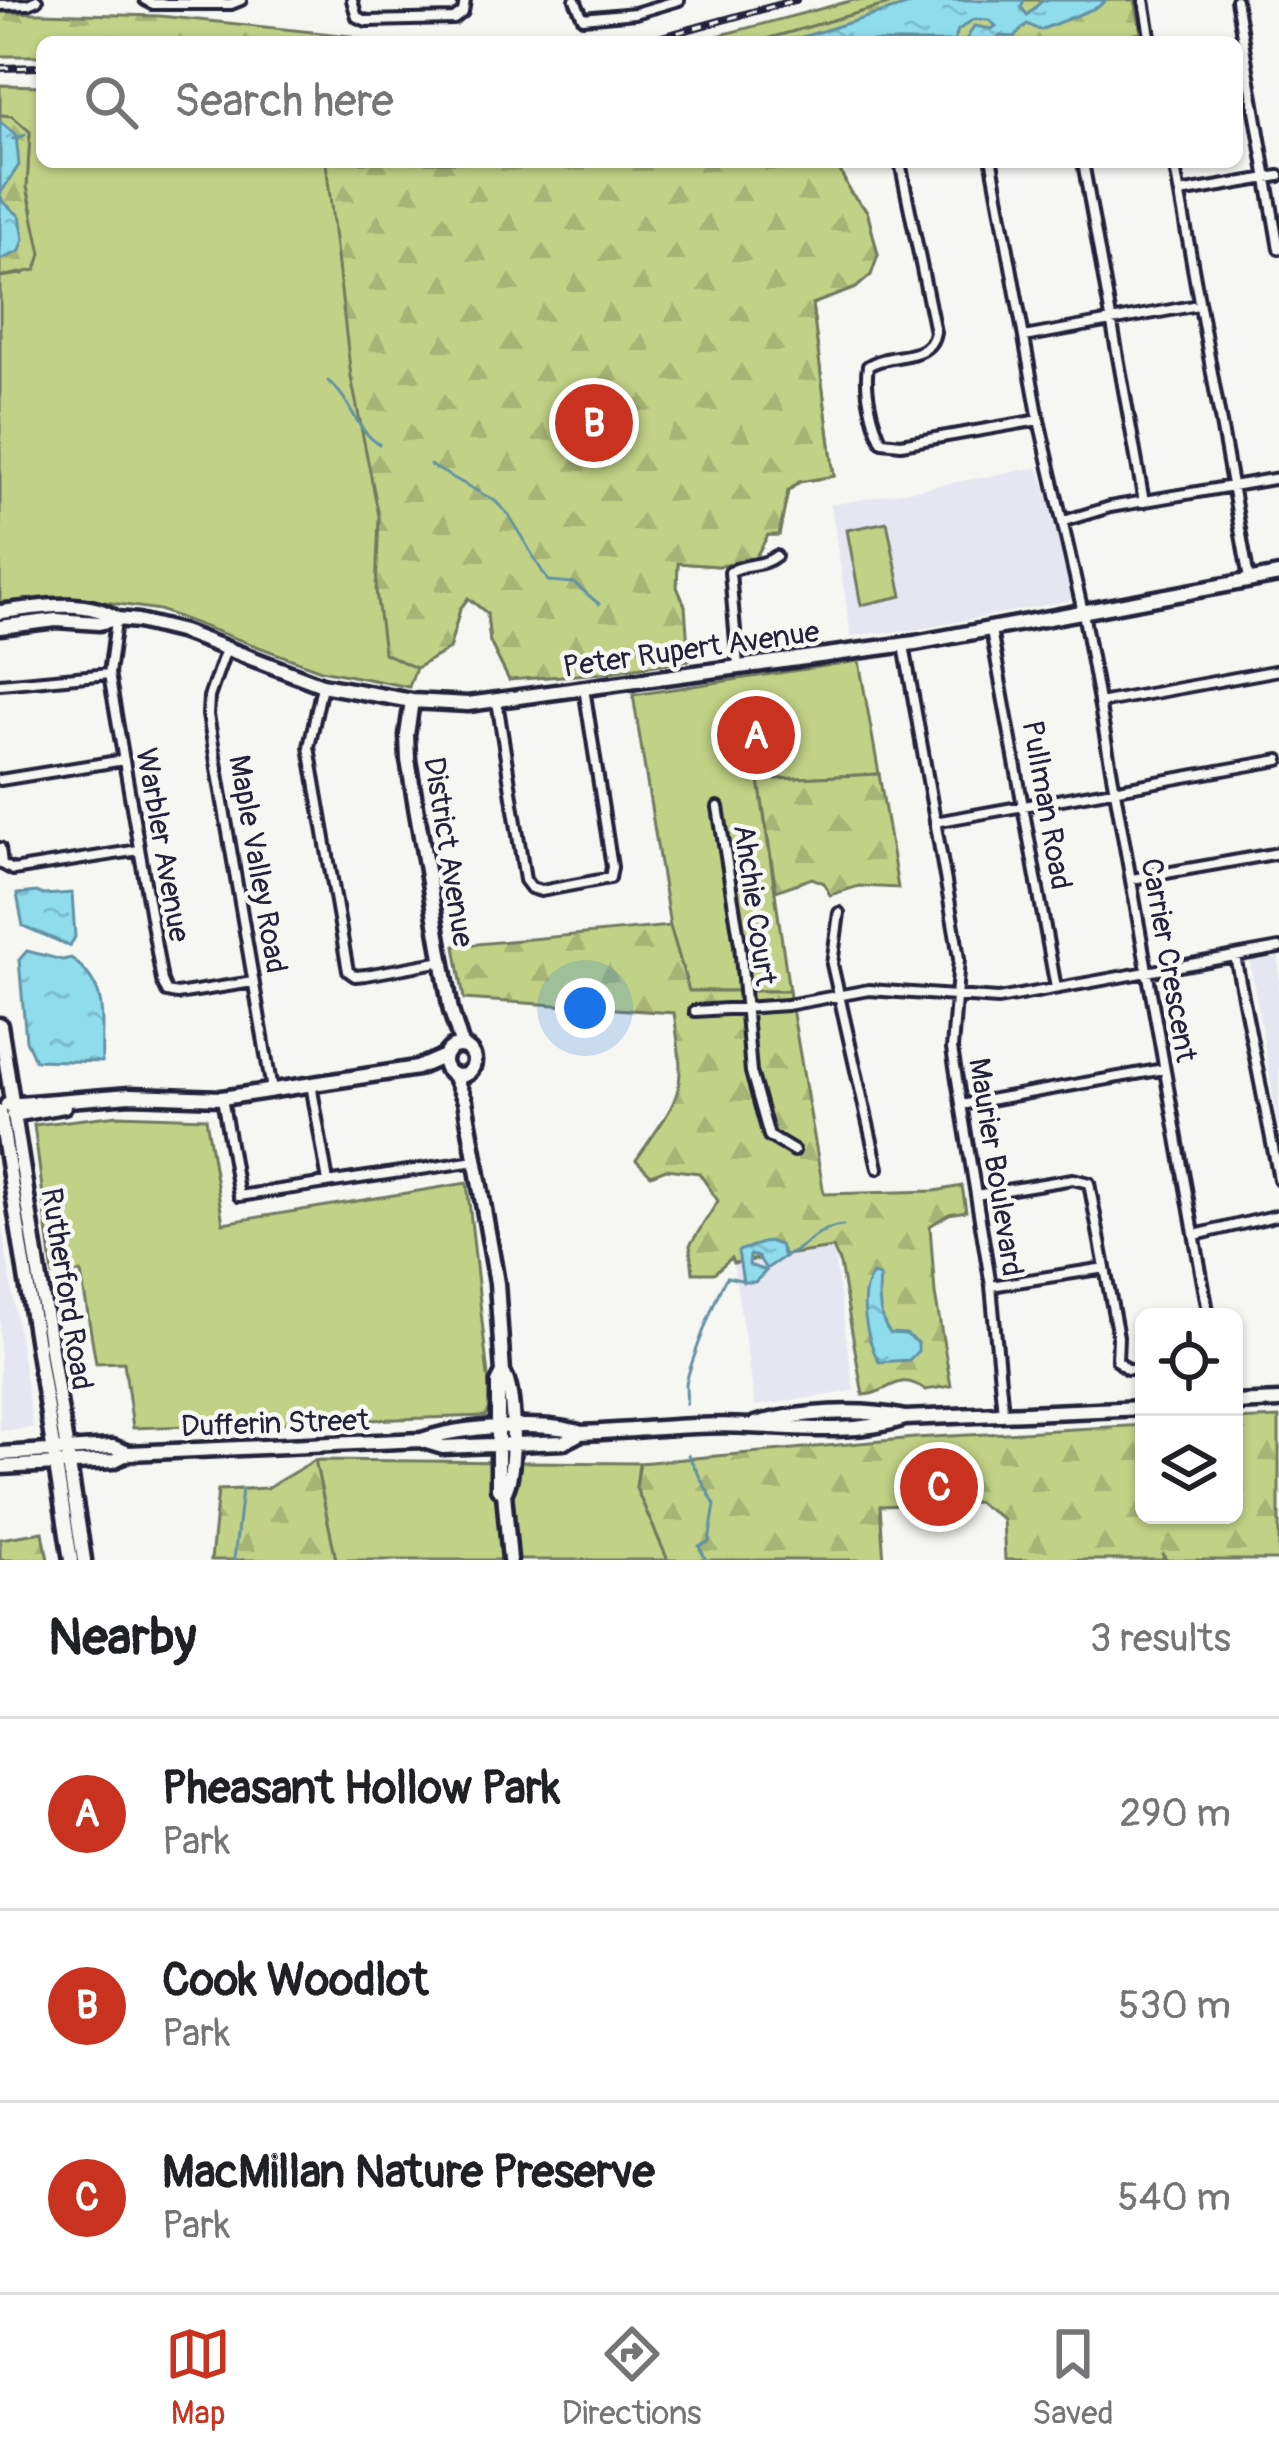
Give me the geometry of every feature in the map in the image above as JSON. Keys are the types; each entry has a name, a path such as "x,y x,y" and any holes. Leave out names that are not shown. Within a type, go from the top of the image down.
{"street":[{"path":"0,4 37,0"},
{"path":"145,0 153,4 241,0"},
{"path":"352,0 357,17 367,21 454,20 463,12 465,0"},
{"path":"575,0 583,18 635,13 679,0"},
{"path":"1144,0 1149,36"},
{"path":"1236,0 1242,36"},
{"path":"1243,42 1279,249"},
{"path":"901,168 935,332 932,346 925,351 880,358 868,366 866,378 882,442 902,444 1039,420"},
{"name":"Carrier Crescent","path":"993,168 1039,420 1083,612 1207,1308"},
{"path":"1084,168 1144,502"},
{"path":"1175,168 1249,580"},
{"path":"1180,193 1279,176"},
{"path":"1024,338 1198,305"},
{"path":"1064,520 1279,478"},
{"path":"738,666 730,572 765,564 776,556"},
{"name":"Peter Rupert Avenue","path":"0,626 117,619 183,632 322,685 444,704 904,644 1279,575"},
{"name":"Peter Rupert Avenue","path":"0,612 103,609 117,619"},
{"name":"Warbler Avenue","path":"117,619 109,674 162,981 167,992 177,994 254,982"},
{"name":"Pullman Road","path":"991,630 1056,988"},
{"name":"Maurier Boulevard","path":"904,644 958,958 952,1049 991,1286 1003,1414"},
{"name":"Maple Valley Road","path":"226,647 209,697 208,715 272,1090"},
{"path":"1099,704 1279,670"},
{"path":"0,684 109,674"},
{"path":"322,685 310,746 348,971 356,976 443,961"},
{"path":"497,700 526,880 541,891 600,883 610,878 612,867 584,688"},
{"name":"District Avenue","path":"412,701 408,760 451,1011 452,1050"},
{"path":"0,780 124,760"},
{"path":"935,822 1279,760"},
{"name":"Ahchie Court","path":"718,807 740,944 751,1072 764,1125 777,1145 794,1151"},
{"path":"0,848 2,864 13,870 139,850"},
{"path":"1132,879 1279,853"},
{"path":"839,913 832,964 878,1168"},
{"path":"695,1011 887,990 998,999 1279,948"},
{"path":"1235,956 1279,1179"},
{"name":"Rutherford Road","path":"0,1025 5,1112 62,1458 84,1560"},
{"path":"452,1050 497,1283 503,1373 498,1383 510,1486 504,1493 510,1560"},
{"path":"5,1112 130,1096 222,1098 418,1068 456,1074 473,1066 474,1057 452,1050 418,1068"},
{"path":"961,1105 1164,1069"},
{"path":"311,1084 328,1182"},
{"path":"222,1098 239,1196 476,1161"},
{"path":"976,1195 1083,1179 1092,1190 1119,1366 1135,1368"},
{"path":"1195,1235 1279,1215"},
{"path":"991,1286 1105,1268"},
{"path":"1243,1403 1279,1401"},
{"name":"Dufferin Street","path":"0,1467 113,1447 129,1453 422,1440 443,1433 564,1442 581,1433 882,1426 905,1418 1135,1408"},
{"name":"Dufferin Street","path":"0,1454 62,1458"},
{"name":"Rutherford Road","path":"62,1458 71,1560"}],"shaded area":[{"path":"1038,467 1063,543 1072,600 919,629 851,636 831,505"},
{"path":"1279,957 1279,1130 1250,961"},
{"path":"0,1213 33,1428 0,1431"},
{"path":"833,1247 854,1391 755,1406 733,1263"}],"green space":[{"path":"854,0 903,0 778,36 717,36"},
{"path":"903,0 1135,0 1141,33 1121,36 777,36"},
{"path":"0,12 160,16 352,36 36,36 36,56 0,56"},
{"path":"0,85 36,86 36,168 839,168 850,192 867,211 878,255 871,275 856,288 812,304 834,476 799,482 788,491 779,535 768,535 754,560 718,566 678,563 677,587 685,606 509,680 490,642 487,613 468,598 460,609 449,649 416,668 409,687 321,670 159,610 71,597 0,602 0,277 23,274 33,211 27,187 30,132 12,116 0,115"},
{"path":"0,115 12,116 30,132 27,187 41,254 36,270 0,277"},
{"path":"327,168 839,168 850,192 867,211 878,255 871,275 856,288 812,304 834,476 799,482 788,491 779,535 768,535 754,560 718,566 678,563 677,587 685,606 689,660 509,680 490,642 487,613 468,598 460,609 449,649 416,668 384,653 376,591 379,516 351,377"},
{"path":"887,522 902,596 861,605 847,530"},
{"path":"859,661 879,774 759,780 789,991 689,991 670,926 633,695"},
{"path":"879,774 898,888 859,886 830,895 824,883 812,878 776,891 759,780"},
{"path":"670,926 689,991 789,991 824,1194 962,1186 966,1211 949,1214 930,1226 935,1294 951,1386 925,1390 900,1382 863,1395 840,1264 833,1248 733,1263 731,1258 714,1273 693,1273 690,1245 718,1201 699,1173 666,1169 651,1175 636,1160 677,1092 680,1061 674,1013 464,999 455,946"},
{"path":"118,1115 206,1118 223,1223 467,1183 491,1404 485,1416 133,1428 124,1362 96,1363 81,1273 53,1275 34,1125"},
{"path":"1279,1418 1279,1560 1166,1560 1163,1553 1163,1560 1005,1560 1003,1519 977,1502 880,1506 884,1560 668,1560 636,1488 640,1463 915,1438 1135,1426 1135,1524 1243,1524 1243,1420"},
{"path":"315,1460 639,1463 636,1488 668,1560 336,1560"},
{"path":"315,1460 336,1560 211,1560 218,1490 267,1488"},
{"path":"43,1532 48,1560 0,1560 0,1539"}],"water":[{"path":"923,0 1024,0 1021,7 1027,15 1043,0 1106,0 1040,30 1027,24 1015,36 968,36 974,26 996,26 974,19 956,36 806,36"},
{"path":"0,122 16,135 19,165 0,194"},
{"path":"0,194 20,216 24,239 20,251 0,260"},
{"path":"72,893 75,937 70,946 23,926 17,894"},
{"path":"27,951 71,958 84,969 101,1004 102,1062 35,1060 26,1040 19,960"},
{"path":"768,1241 780,1245 784,1257 766,1269 758,1257 750,1255 749,1265 766,1271 755,1282 743,1282 738,1251"},
{"path":"873,1274 880,1277 886,1327 918,1343 918,1351 909,1360 879,1362 875,1353 864,1305"}],"waterway":[{"path":"13,139 25,135"},
{"path":"328,381 363,430 379,444"},
{"path":"430,465 495,501 508,514 548,581 574,583 599,604"},
{"path":"784,1257 824,1231 843,1226"},
{"path":"686,1404 688,1377 718,1295 727,1277 741,1280"},
{"path":"688,1455 715,1505 709,1542 699,1546 706,1560"},
{"path":"234,1560 242,1489"}],"railway":[{"path":"665,36 796,0"},
{"path":"0,68 36,67"}],"place":[{"name":"Cook Woodlot","path":"594,423"},
{"name":"Pheasant Hollow Park","path":"756,735"},
{"name":"MacMillan Nature Preserve","path":"939,1487"}]}
